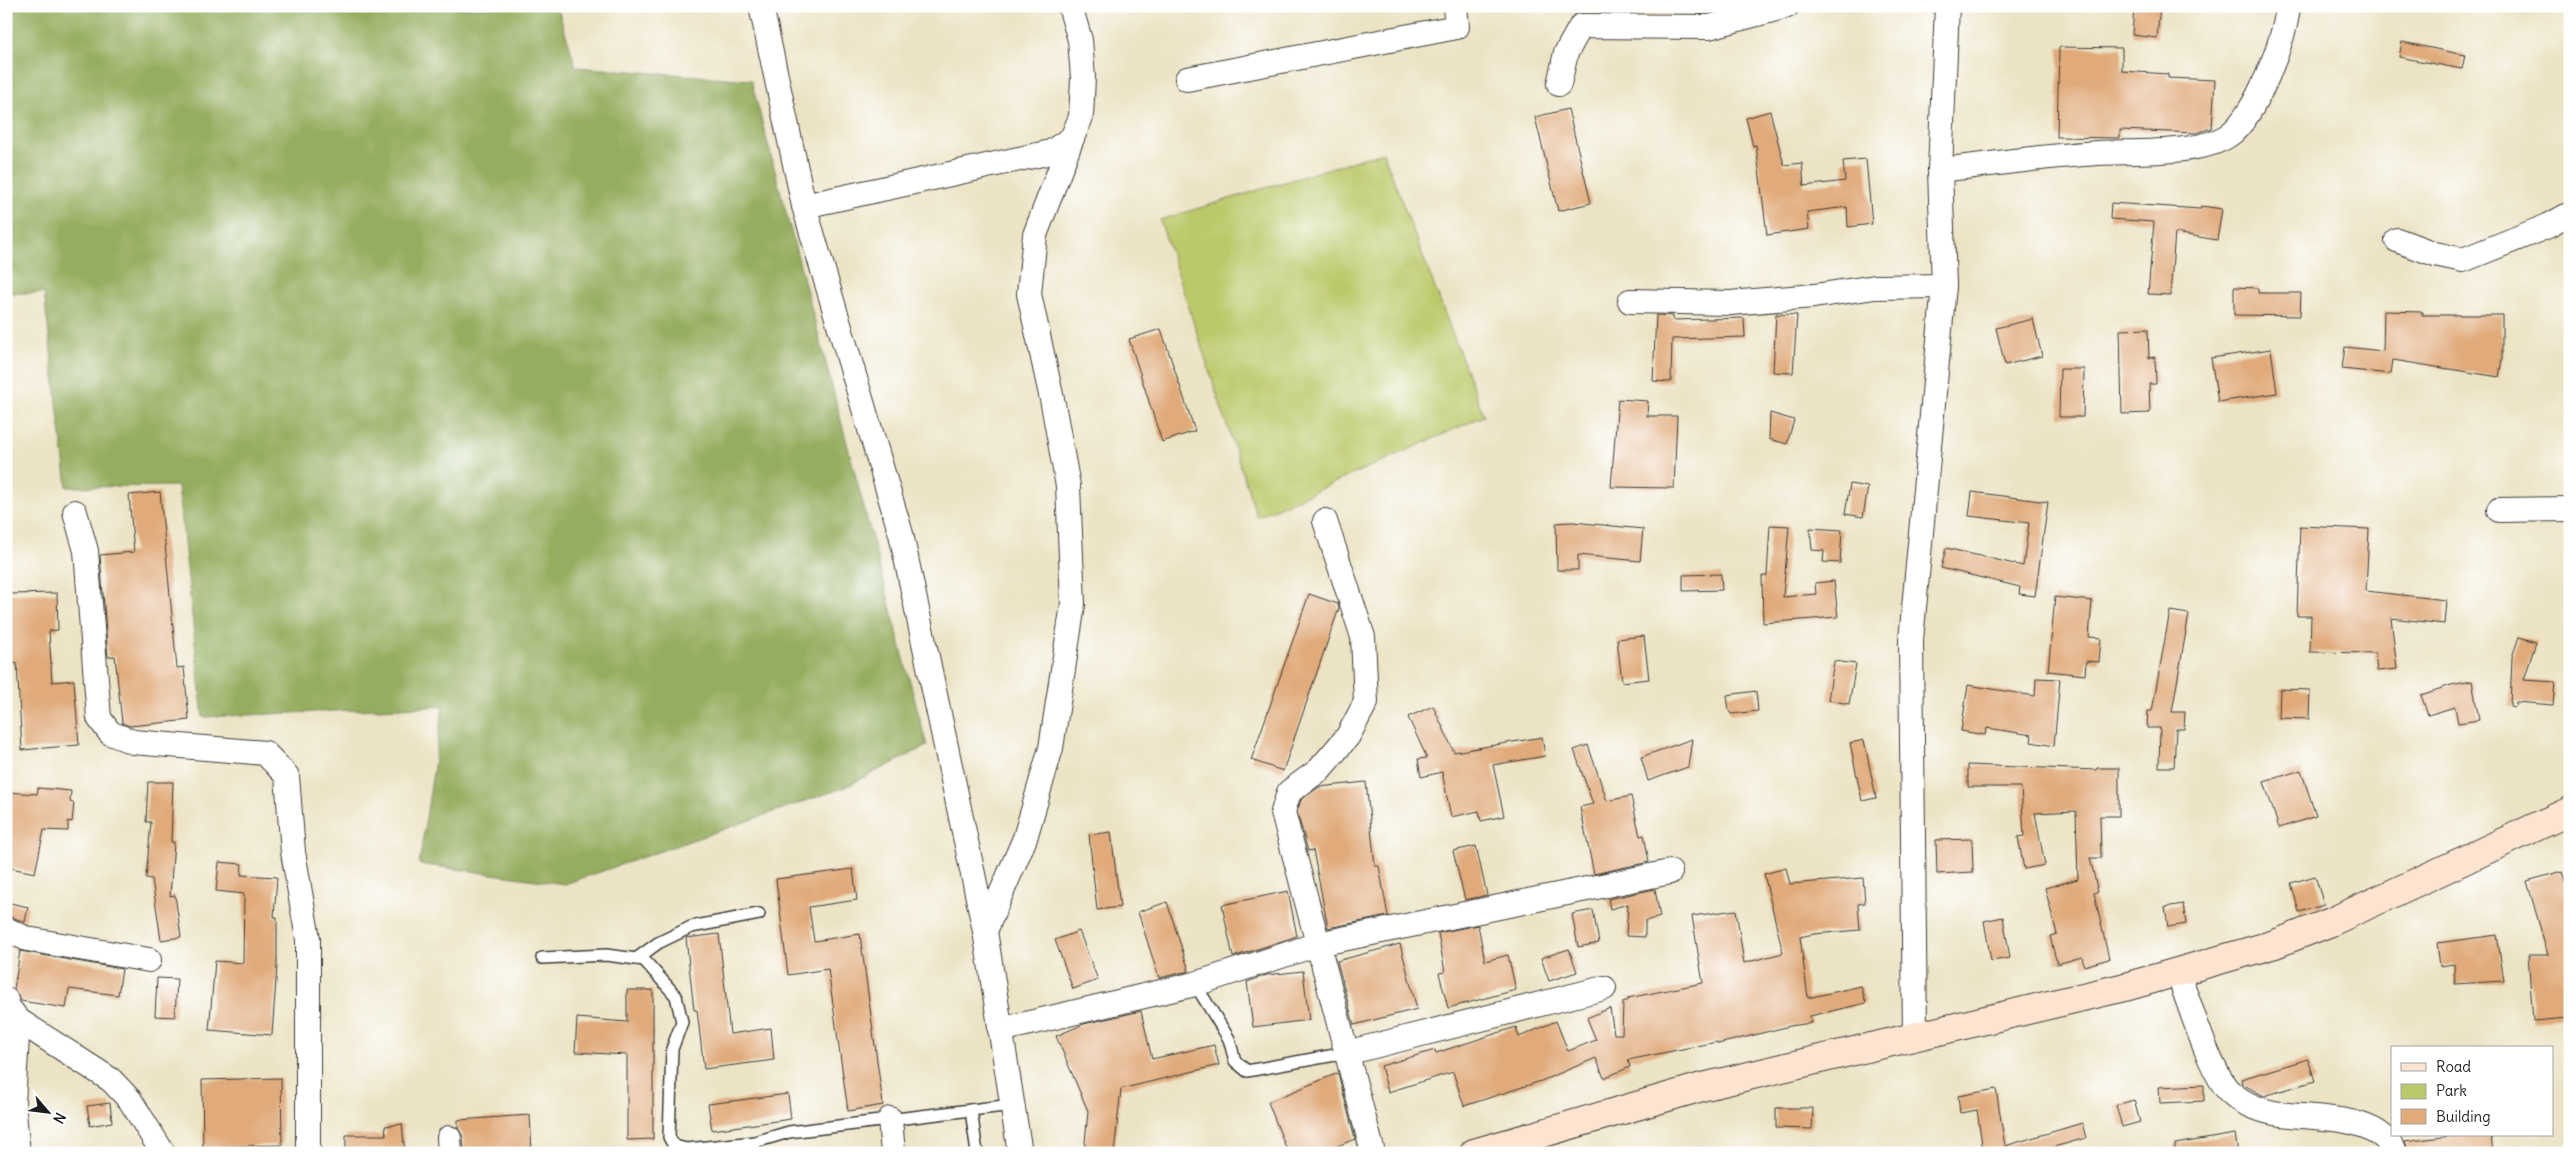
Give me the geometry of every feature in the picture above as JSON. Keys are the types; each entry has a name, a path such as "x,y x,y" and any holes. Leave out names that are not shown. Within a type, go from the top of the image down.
{"street":[{"path":"761,6 804,206 901,534 985,931 1020,1153"},
{"path":"985,931 1025,838 1051,748 1073,604 1068,486 1053,404 1029,294 1035,236 1081,118 1083,78 1080,40 1070,6"},
{"path":"1187,79 1457,27 1455,6"},
{"path":"1559,84 1566,53 1581,26 1708,27 1787,6"},
{"path":"1914,1038 1911,640 1944,286 1940,170 1947,6"},
{"path":"1940,170 2098,153 2163,151 2205,144 2229,135 2248,114 2272,68 2288,6"},
{"path":"804,206 1051,152 1072,138"},
{"path":"2397,240 2434,254 2463,260 2548,226 2570,214"},
{"path":"1630,301 1730,303 1814,296 1875,287 1944,286"},
{"path":"2499,510 2570,509"},
{"path":"75,512 86,551 99,718 110,733 133,742 228,748 265,753 287,776 293,852 308,939 308,1153"},
{"path":"1325,521 1363,637 1366,702 1348,736 1319,770 1289,792 1283,812 1373,1153"},
{"path":"1474,1153 1702,1087 1914,1038 2178,973 2275,944 2331,922 2570,811"},
{"path":"1000,1030 1195,984 1318,944 1670,872"},
{"path":"6,929 27,939 149,960"},
{"path":"6,937 6,946"},
{"path":"2178,973 2212,1062 2228,1090 2245,1103 2280,1114 2341,1119 2378,1132 2392,1145 2394,1153"},
{"path":"1346,1053 1604,988"},
{"path":"12,1010 13,1103 18,1153"},
{"path":"12,1010 111,1080 130,1100 163,1153"},
{"path":"890,1119 893,1153"}],"lane":[{"path":"636,959 658,943 690,927 758,914"},
{"path":"542,958 606,956 644,960 676,996 682,1022 672,1049 669,1137 674,1146 687,1149 754,1147 789,1132 1012,1105"},
{"path":"1195,984 1229,1040 1235,1061 1247,1071 1346,1053"},
{"path":"971,1110 977,1153"}],"green space":[{"path":"6,6 260,6 368,10 557,6 576,67 751,80 927,746 843,788 565,884 419,864 443,706 203,717 178,486 67,487 44,293 6,293"},
{"path":"1383,152 1484,416 1257,517 1160,220"}],"building":[{"path":"2134,6 2160,6 2157,38 2132,35"},
{"path":"2402,42 2465,55 2462,69 2399,57"},
{"path":"2059,47 2122,48 2122,71 2168,74 2168,78 2215,80 2212,128 2197,133 2120,130 2120,138 2057,137"},
{"path":"1568,109 1591,203 1558,211 1535,117"},
{"path":"1770,111 1784,165 1802,163 1804,186 1845,181 1843,161 1866,159 1872,224 1848,227 1847,207 1807,212 1809,229 1767,235 1756,145 1753,146 1746,118"},
{"path":"2111,203 2201,209 2201,206 2222,209 2217,240 2175,233 2170,295 2148,294 2154,222 2110,219"},
{"path":"2234,287 2258,288 2258,293 2301,293 2300,316 2234,315"},
{"path":"2384,311 2422,312 2422,315 2502,315 2502,359 2499,377 2393,360 2391,374 2342,369 2345,347 2383,351"},
{"path":"1776,314 1797,315 1793,373 1773,372"},
{"path":"1656,315 1673,316 1673,320 1744,318 1745,337 1672,339 1671,382 1653,381"},
{"path":"2033,319 2042,356 2005,365 1996,328"},
{"path":"1161,329 1195,431 1162,442 1129,339"},
{"path":"2148,329 2149,358 2155,357 2156,384 2149,384 2150,413 2122,414 2120,330"},
{"path":"2271,349 2277,393 2218,402 2211,358"},
{"path":"2060,369 2084,369 2083,417 2059,417"},
{"path":"1618,399 1648,401 1647,416 1677,416 1674,488 1611,487"},
{"path":"1770,413 1794,420 1787,444 1769,439"},
{"path":"1850,484 1868,487 1863,517 1845,514"},
{"path":"160,492 177,668 184,667 189,720 130,726 122,723 115,656 108,657 100,555 134,552 129,495"},
{"path":"1972,492 2048,502 2035,596 2019,594 2020,587 1941,568 1946,548 2023,566 2029,523 1969,516"},
{"path":"1573,522 1643,529 1640,561 1578,555 1578,570 1557,570 1556,523"},
{"path":"1770,525 1789,526 1783,597 1816,594 1815,583 1834,581 1838,617 1763,623 1762,576 1767,576"},
{"path":"2300,526 2369,529 2366,591 2446,600 2444,624 2391,618 2397,669 2377,671 2375,653 2310,652 2311,616 2297,616"},
{"path":"1810,528 1842,530 1840,563 1823,562 1824,551 1812,550"},
{"path":"1721,574 1722,590 1683,591 1683,575"},
{"path":"57,593 58,630 49,631 52,682 74,680 79,745 22,750 17,663 11,664 9,594"},
{"path":"1309,594 1338,604 1339,608 1283,771 1251,760"},
{"path":"2055,597 2092,601 2089,637 2101,638 2099,662 2086,661 2085,675 2048,671"},
{"path":"2170,611 2189,614 2172,712 2185,712 2184,729 2176,729 2174,767 2159,767 2160,728 2147,728 2148,711 2152,711"},
{"path":"1644,636 1649,679 1622,682 1617,639"},
{"path":"2519,637 2536,642 2524,680 2555,682 2553,705 2516,702 2515,707 2510,706 2512,657"},
{"path":"1834,661 1856,664 1849,704 1828,700"},
{"path":"2036,678 2060,679 2054,746 2031,742 2032,735 1987,728 1985,735 1961,731 1968,685 2035,696"},
{"path":"2472,681 2479,720 2458,723 2455,707 2428,715 2421,695 2451,685"},
{"path":"2280,689 2310,690 2309,719 2279,718"},
{"path":"1756,691 1758,711 1731,714 1727,695"},
{"path":"1433,706 1454,752 1542,737 1545,756 1493,765 1504,816 1481,821 1479,811 1451,817 1442,772 1421,777 1418,759 1427,758 1408,717"},
{"path":"1692,739 1688,767 1648,781 1641,757"},
{"path":"1864,740 1876,798 1862,801 1850,743"},
{"path":"1588,745 1607,801 1631,796 1640,836 1644,835 1649,862 1594,874 1580,807 1593,804 1574,750"},
{"path":"1968,765 2096,770 2097,768 2119,768 2119,816 2100,816 2101,858 2090,858 2098,892 2094,893 2109,959 2084,966 2082,957 2057,964 2050,936 2057,934 2045,888 2078,879 2076,811 2035,813 2045,865 2024,869 2018,837 2024,836 2021,787 1968,787"},
{"path":"2301,770 2316,816 2279,828 2264,782"},
{"path":"148,782 173,782 171,842 174,842 170,896 175,895 181,937 161,940 152,879 146,878 151,822 146,822"},
{"path":"1366,782 1375,866 1379,866 1388,916 1328,928 1313,850 1308,851 1297,812 1301,800 1319,787"},
{"path":"38,788 71,791 70,802 74,803 72,822 68,821 68,831 44,830 35,873 6,867 6,792 37,794"},
{"path":"1111,832 1120,907 1097,910 1089,835"},
{"path":"1972,839 1973,872 1937,874 1936,840"},
{"path":"1476,846 1487,895 1465,900 1453,851"},
{"path":"219,862 242,864 241,875 277,877 274,917 277,917 277,966 272,1035 209,1030 215,961 243,963 244,894 216,891"},
{"path":"1786,868 1790,884 1863,878 1865,903 1858,904 1860,930 1800,937 1808,998 1861,986 1866,1003 1810,1016 1811,1023 1790,1026 1718,1044 1717,1042 1628,1060 1630,1067 1604,1078 1596,1058 1541,1081 1464,1106 1453,1072 1388,1092 1381,1066 1435,1050 1436,1053 1516,1027 1519,1037 1556,1021 1568,1051 1596,1040 1587,1018 1610,1008 1614,1034 1622,1034 1623,1002 1629,1000 1628,998 1703,983 1692,916 1736,910 1744,963 1783,953 1764,874"},
{"path":"853,869 857,900 809,907 814,941 860,934 883,1105 848,1111 828,969 788,975 776,879"},
{"path":"2563,871 2570,893 2570,1011 2568,1018 2533,1021 2528,955 2548,955 2527,881"},
{"path":"2315,876 2324,905 2299,912 2291,883"},
{"path":"1655,889 1660,917 1645,921 1645,937 1626,936 1628,904 1610,909 1608,899"},
{"path":"1288,891 1297,936 1233,957 1222,905"},
{"path":"6,902 28,907 25,922 6,915"},
{"path":"1167,902 1189,971 1159,978 1138,912"},
{"path":"2183,904 2186,924 2168,927 2165,907"},
{"path":"1593,910 1599,943 1578,947 1572,914"},
{"path":"2003,917 2010,958 1991,961 1984,921"},
{"path":"1478,925 1485,961 1508,955 1516,990 1448,1008 1439,973 1445,972 1438,933"},
{"path":"1079,931 1098,980 1073,989 1055,940"},
{"path":"719,934 730,1034 771,1028 774,1060 704,1069 697,1010 694,1010 686,938"},
{"path":"2497,935 2504,981 2455,984 2454,964 2440,966 2437,943"},
{"path":"1400,944 1417,1009 1354,1025 1337,961"},
{"path":"1569,949 1577,972 1549,981 1541,958"},
{"path":"20,951 122,969 118,995 69,989 66,1008 21,1001 14,989"},
{"path":"1303,971 1309,1020 1253,1027 1247,982 1267,975"},
{"path":"157,978 177,979 175,1017 155,1016"},
{"path":"627,990 653,990 653,1139 627,1140 627,1055 575,1052 577,1018 627,1022"},
{"path":"1141,1011 1152,1059 1214,1045 1219,1065 1121,1089 1114,1153 1084,1153 1088,1111 1056,1036 1084,1024"},
{"path":"2308,1059 2315,1081 2264,1096 2242,1084 2241,1079"},
{"path":"1338,1073 1355,1139 1320,1153 1288,1153 1268,1102"},
{"path":"281,1078 282,1145 203,1147 202,1080"},
{"path":"2204,1085 2204,1101 2160,1103 2159,1087"},
{"path":"1996,1089 2005,1146 2082,1123 2086,1138 2054,1147 2056,1153 1996,1153 1996,1149 1983,1151 1977,1110 1960,1113 1958,1096"},
{"path":"788,1094 791,1119 712,1130 708,1104"},
{"path":"2134,1100 2140,1122 2122,1127 2116,1105"},
{"path":"110,1103 112,1122 90,1126 87,1106"},
{"path":"1776,1108 1813,1108 1812,1129 1776,1128"},
{"path":"530,1115 532,1153 464,1153 463,1137 458,1128 458,1120"},
{"path":"402,1124 405,1153 346,1153 346,1135 386,1135 385,1126"},
{"path":"2235,1134 2238,1153 2175,1153 2175,1144"},
{"path":"2450,1136 2491,1136 2493,1153 2408,1153 2404,1142"}]}
